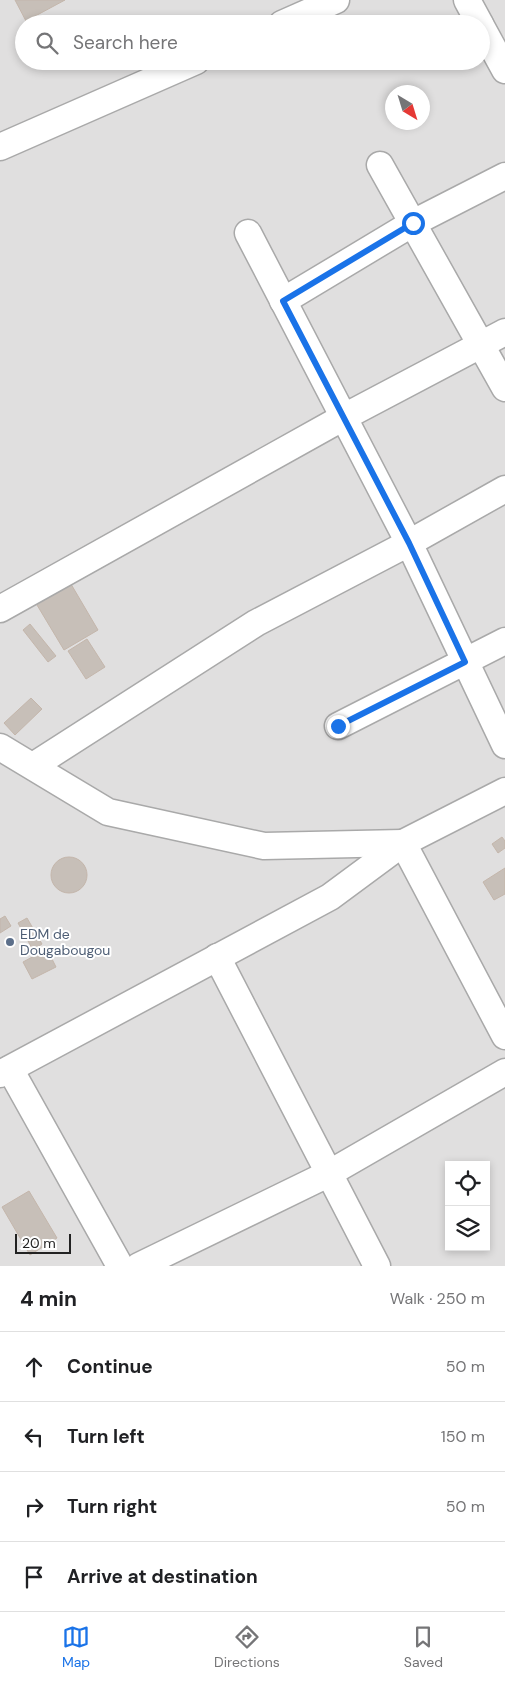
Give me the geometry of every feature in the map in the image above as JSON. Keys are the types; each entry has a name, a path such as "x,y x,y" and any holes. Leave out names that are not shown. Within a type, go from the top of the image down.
{"street":[{"path":"302,15 336,0"},
{"path":"467,0 475,15"},
{"path":"490,42 505,70"},
{"path":"0,148 176,70"},
{"path":"380,165 505,388"},
{"path":"283,301 413,223 505,176"},
{"path":"248,233 409,543 505,745"},
{"path":"0,609 344,418 505,332"},
{"path":"32,766 256,622 409,543 505,489"},
{"path":"338,726 505,641"},
{"path":"0,747 108,812 264,846 403,843"},
{"path":"120,1266 5,1071 330,897 403,843 505,791"},
{"path":"403,843 505,1036"},
{"path":"217,957 377,1266"},
{"path":"139,1266 328,1174 505,1072"}],"shaded area":[{"path":"0,0 505,0 505,1266 0,1266"}],"building":[{"path":"15,0 65,0 37,15 23,15"},
{"path":"68,579 98,630 64,650 34,600"},
{"path":"30,624 56,656 48,662 23,630"},
{"path":"87,639 105,667 86,679 68,651"},
{"path":"31,698 42,709 15,735 4,723"},
{"path":"502,837 505,841 505,848 498,853 492,844"},
{"path":"69,857 81,863 87,875 81,887 69,893 57,887 51,875 57,863"},
{"path":"505,868 505,894 494,900 483,882"},
{"path":"5,916 11,926 0,933 0,919"},
{"path":"27,918 42,944 33,950 18,923"},
{"path":"47,949 56,967 32,979 23,962"},
{"path":"29,1191 57,1238 30,1255 2,1207"}],"place":[{"name":"EDM de Dougabougou","path":"10,942"}],"route":[{"path":"338,726 465,662 409,543 283,301 413,223"}]}
